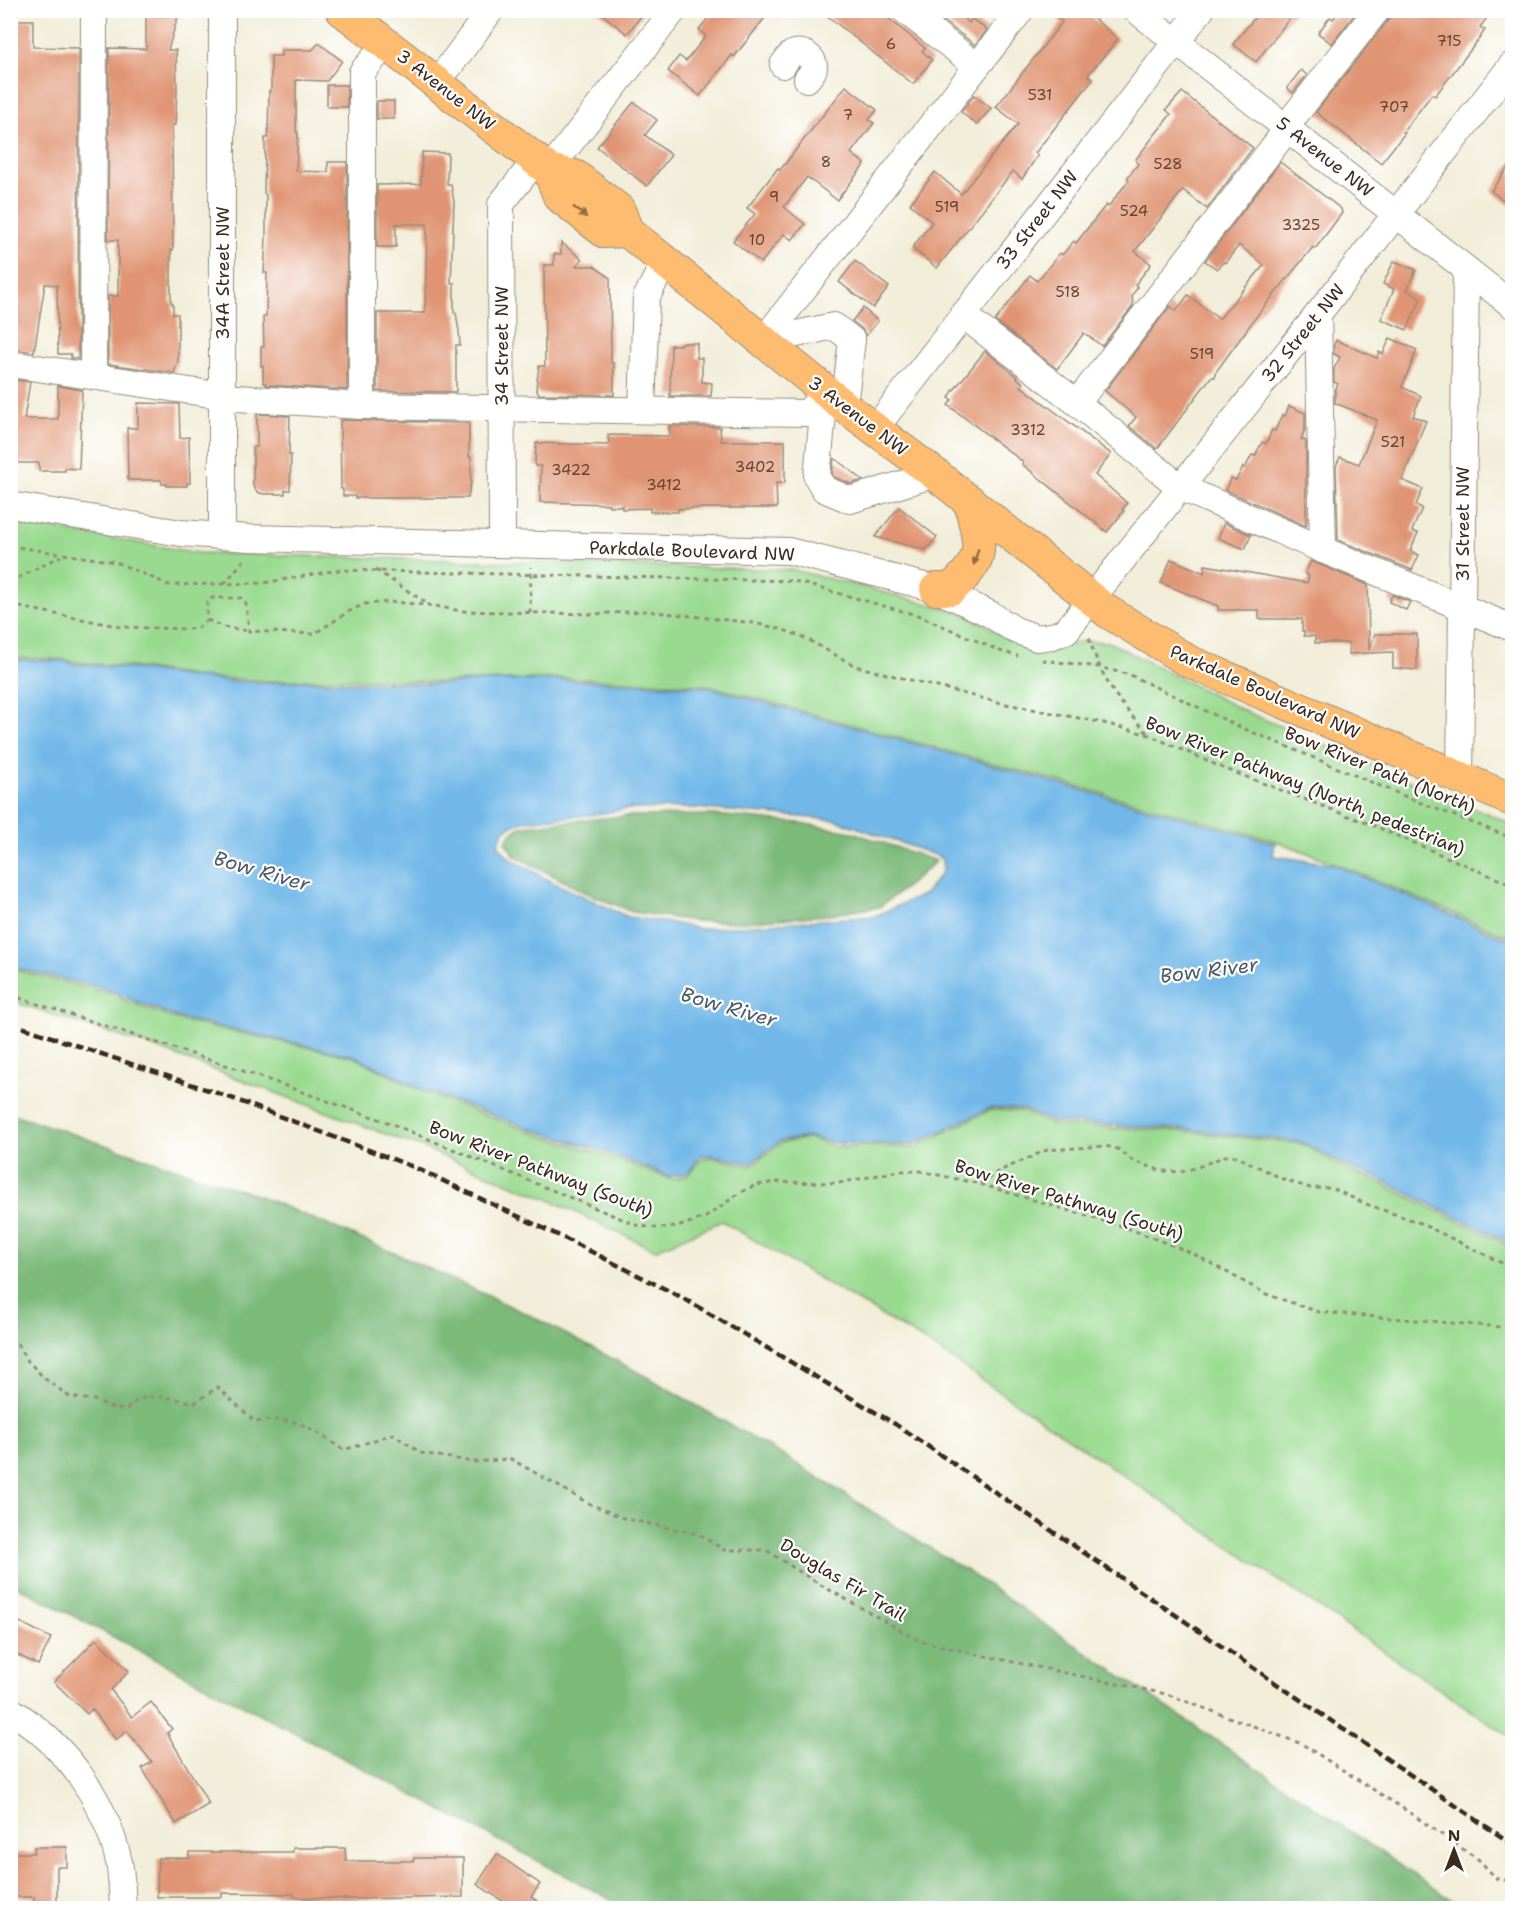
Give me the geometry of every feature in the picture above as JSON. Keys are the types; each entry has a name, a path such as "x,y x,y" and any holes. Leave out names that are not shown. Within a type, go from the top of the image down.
{"main road":[{"name":"3 Avenue NW","path":"342,10 543,165 559,196 605,232 627,231 874,430 970,501 1091,599"},
{"path":"936,590 951,588 975,564 979,549 970,501"},
{"name":"Parkdale Boulevard NW","path":"1091,599 1188,661 1512,800"}],"street":[{"path":"93,376 94,10"},
{"name":"34A Street NW","path":"222,10 222,536"},
{"path":"436,83 490,10"},
{"name":"34 Street NW","path":"502,544 501,204 543,165 674,10"},
{"path":"904,10 977,66"},
{"path":"763,341 1021,10"},
{"name":"5 Avenue NW","path":"1136,10 1512,305"},
{"name":"33 Street NW","path":"874,430 1201,10"},
{"path":"1077,403 1377,10"},
{"path":"362,406 362,72 386,44"},
{"path":"783,64 792,54 800,52 808,55 813,62 814,70 807,79"},
{"name":"32 Street NW","path":"1091,599 1318,315 1512,66"},
{"path":"642,410 646,298 665,261"},
{"name":"31 Street NW","path":"1460,779 1466,269"},
{"path":"963,315 1077,403 1180,487 1323,550 1512,628"},
{"path":"1318,315 1323,550"},
{"path":"763,341 834,326 852,339 817,477 824,489 850,500 935,474"},
{"path":"10,364 223,397 362,406 808,413 835,399"},
{"name":"Parkdale Boulevard NW","path":"10,505 181,533 249,538 789,551 936,590 990,614 1015,630 1037,638 1066,631 1091,599"},
{"path":"10,1710 23,1718 59,1750 89,1788 114,1844 119,1864 123,1908"}],"path":[{"path":"10,546 116,562 169,585 264,583 338,570 794,581 920,616 1000,651 1028,658"},
{"path":"10,582 62,555"},
{"path":"224,584 246,557"},
{"path":"530,613 531,562"},
{"path":"375,570 429,605"},
{"path":"10,605 122,627 188,630 198,628 207,620 207,602 212,598 241,598 246,604 249,631"},
{"name":"Bow River Pathway (North, pedestrian)","path":"207,620 224,627 249,631 314,634 364,604 390,602 429,605 461,611 591,614 645,611 753,623 781,629 807,639 855,666 1000,703 1104,723 1149,735 1223,768 1372,825 1512,885"},
{"path":"1089,638 1099,667 1118,700 1149,735"},
{"name":"Bow River Path (North)","path":"1039,660 1099,667 1130,675 1238,726 1416,801 1512,838"},
{"name":"Bow River Pathway (South)","path":"10,994 232,1067 387,1122 639,1226 677,1227 706,1217 741,1192 756,1185 777,1182 840,1182 899,1171 920,1171 980,1184 1130,1229 1178,1247 1266,1294 1319,1312 1512,1328"},
{"path":"980,1184 999,1171 1047,1150 1105,1146 1118,1149 1133,1161 1162,1171 1181,1172 1225,1156 1236,1156 1283,1179 1310,1188 1331,1188 1375,1208 1420,1223 1512,1268"},
{"name":"Douglas Fir Trail","path":"10,1338 15,1341 44,1378 70,1397 93,1400 115,1409 127,1409 135,1400 153,1397 166,1397 194,1403 218,1387 255,1422 277,1419 306,1425 344,1450 393,1434 421,1453 474,1462 512,1459 588,1503 626,1519 699,1534 724,1550 766,1550 819,1584 920,1641 1166,1694 1302,1744 1479,1860 1497,1878 1512,1881"}],"green space":[{"path":"10,521 198,553 794,570 957,611 982,623 1029,652 1052,651 1082,641 1109,642 1244,711 1512,824 1512,938 1332,862 1276,841 707,685 565,678 442,682 346,679 270,681 199,677 65,659 11,658"},
{"path":"713,815 799,823 852,832 936,861 879,907 827,915 743,922 694,921 633,912 587,893 515,856 505,842 511,833 523,826 625,816"},
{"path":"11,969 101,991 178,1020 354,1057 421,1091 531,1132 671,1179 689,1174 701,1159 712,1157 750,1166 782,1143 809,1138 835,1147 913,1148 990,1110 1021,1111 1054,1125 1183,1131 1302,1144 1352,1172 1368,1177 1512,1247 1512,1738 923,1340 722,1221 655,1250 550,1200 423,1148 153,1047 11,1001"},
{"path":"10,1113 259,1196 404,1257 531,1316 651,1379 784,1456 968,1572 1463,1908 627,1908 11,1583"}],"water":[{"name":"Bow River","path":"11,660 66,661 74,664 218,680 256,682 443,684 565,680 707,687 1275,843 1273,856 1332,864 1512,941 1512,1244 1369,1174 1353,1169 1302,1142 1184,1129 1054,1122 1022,1109 990,1108 912,1145 834,1143 809,1137 781,1141 750,1163 711,1155 700,1156 685,1174 668,1176 603,1151 531,1129 422,1089 355,1056 179,1018 102,988 11,967","holes":["695,808 836,820 938,856 942,860 943,871 925,894 875,916 701,929 628,917 550,881 509,858 498,845 504,830 522,821 627,809"]}],"building":[{"path":"597,10 646,10 627,34"},
{"path":"714,10 771,10 700,96 668,71 679,56 686,61 706,36 699,30"},
{"path":"820,10 878,10 925,48 922,51 932,60 913,84"},
{"path":"929,10 954,10 969,23 972,19 987,30 975,45"},
{"path":"1047,10 1084,10 1118,39 1088,75 1093,79 1035,153 1038,155 1022,179 1013,171 937,268 912,248 932,222 910,204 935,172 961,194 1018,124 996,107 1062,22"},
{"path":"1261,10 1296,10 1256,62 1233,44"},
{"path":"1340,10 1358,10 1332,44 1318,33 1330,17 1333,19"},
{"path":"1392,10 1493,10 1480,27 1485,30 1479,39 1435,96 1432,94 1381,163 1316,112 1389,19"},
{"path":"146,16 178,16 168,50 176,50 177,91 175,125 172,125 171,303 173,303 173,314 178,314 178,361 174,373 108,364 108,296 118,296 118,240 108,240 109,48 146,49"},
{"path":"10,20 33,20 33,47 79,48 78,359 71,358 71,354 58,354 57,285 45,284 34,352 10,349"},
{"path":"319,43 342,61 327,81 296,80 296,132 298,132 296,171 328,172 328,162 347,162 347,390 266,385 263,383 263,366 261,366 261,347 264,347 263,317 266,317 265,138 268,138 271,56 281,56 281,50 312,50"},
{"path":"1301,70 1307,75 1293,93 1287,88"},
{"path":"327,85 347,85 347,107 327,107"},
{"path":"846,86 877,110 869,120 874,123 851,153 865,164 837,200 807,177 784,207 805,224 792,240 784,234 761,263 733,241 755,214 747,208"},
{"path":"1182,92 1253,148 1207,209 1183,190 1135,251 1151,264 1135,285 1138,287 1132,295 1133,306 1102,346 1084,333 1057,369 995,321 1030,275 1037,281 1060,253 1062,255 1074,241 1076,243 1106,205 1108,207 1129,180 1127,178 1138,164 1136,159 1171,114 1166,110"},
{"path":"974,95 991,108 977,125 961,112"},
{"path":"377,101 394,101 394,119 377,119"},
{"path":"634,102 657,120 645,135 671,155 647,186 597,147"},
{"path":"422,152 448,153 447,184 451,184 454,202 451,283 454,283 454,313 456,313 460,345 456,345 456,392 377,391 377,313 425,313 427,224 396,224 396,247 377,247 377,185 421,184"},
{"path":"1280,162 1341,209 1342,213 1315,249 1313,247 1259,313 1215,373 1215,377 1211,377 1157,449 1129,426 1136,417 1105,391 1170,306 1176,311 1188,295 1219,319 1264,265 1239,245 1225,263 1223,262 1217,269 1205,261"},
{"path":"1512,162 1512,207 1491,191"},
{"path":"561,242 582,259 576,266 594,266 610,278 611,363 614,363 614,395 539,394 536,389 539,366 545,366 544,265 554,265 554,254 561,254"},
{"path":"855,261 889,287 873,308 839,282"},
{"path":"1394,261 1416,270 1407,290 1421,298 1407,330 1381,319 1394,289 1383,284"},
{"path":"863,308 878,321 866,336 862,329 852,321"},
{"path":"1390,338 1417,350 1402,387 1421,396 1413,416 1426,421 1402,480 1423,489 1416,505 1422,508 1412,531 1418,533 1410,551 1419,555 1412,570 1338,540 1336,466 1340,457 1359,464 1377,420 1335,403 1335,391 1338,384 1334,382 1334,369 1340,357 1334,354 1334,345 1336,340 1377,358 1379,352 1383,354"},
{"path":"680,343 697,343 697,358 702,358 702,382 712,383 711,396 670,396 671,345 680,345"},
{"path":"985,351 1018,377 1023,383 1021,386 1111,454 1095,475 1127,503 1122,510 1124,511 1107,532 1022,464 1023,462 948,405 952,400 949,398 953,391"},
{"path":"10,379 30,382 24,419 58,419 58,386 82,390 79,469 39,471 39,463 10,463"},
{"path":"138,403 179,404 180,438 189,437 190,483 187,483 187,486 167,486 167,484 162,484 161,480 128,480 127,428 138,428"},
{"path":"1289,406 1305,413 1305,429 1301,439 1306,441 1306,526 1225,490 1231,478 1236,480 1252,455 1255,456 1262,442 1266,444 1272,430 1275,431"},
{"path":"257,414 290,416 290,490 285,490 285,494 263,494 257,492 253,486 253,447 257,447"},
{"path":"340,420 469,423 471,485 468,498 355,498 355,496 343,496"},
{"path":"669,426 720,427 721,441 785,441 785,483 776,483 777,508 706,508 678,509 678,512 650,512 650,508 622,509 622,506 609,506 609,504 540,502 541,466 535,466 536,443 609,445 608,435 670,436"},
{"path":"834,458 863,480 851,484 834,477 832,474"},
{"path":"899,507 937,537 926,550 875,537"},
{"path":"1224,523 1251,535 1245,549 1218,538"},
{"path":"1171,559 1204,573 1205,565 1307,583 1309,576 1305,574 1311,561 1368,585 1369,650 1375,634 1417,634 1417,670 1393,668 1393,652 1349,654 1349,643 1315,643 1315,636 1304,636 1302,619 1259,619 1259,610 1218,610 1218,606 1161,583"},
{"path":"1392,595 1410,602 1406,610 1389,602"},
{"path":"10,1617 51,1638 38,1665 10,1651"},
{"path":"96,1639 129,1671 111,1690 132,1717 151,1702 172,1729 167,1733 209,1804 176,1824 142,1768 152,1762 127,1731 116,1740 92,1709 87,1714 54,1682"},
{"path":"34,1847 67,1847 67,1867 57,1867 57,1907 34,1907 34,1897 10,1897 10,1853 34,1853"},
{"path":"293,1848 345,1848 346,1861 463,1858 463,1897 351,1899 294,1897 294,1894 222,1893 222,1897 157,1897 158,1858 189,1858 189,1852 293,1852"},
{"path":"497,1854 540,1884 531,1897 548,1908 513,1908 477,1884"}],"railway":[{"path":"10,1023 226,1096 416,1168 566,1239 683,1298 895,1424 1512,1844"}]}
